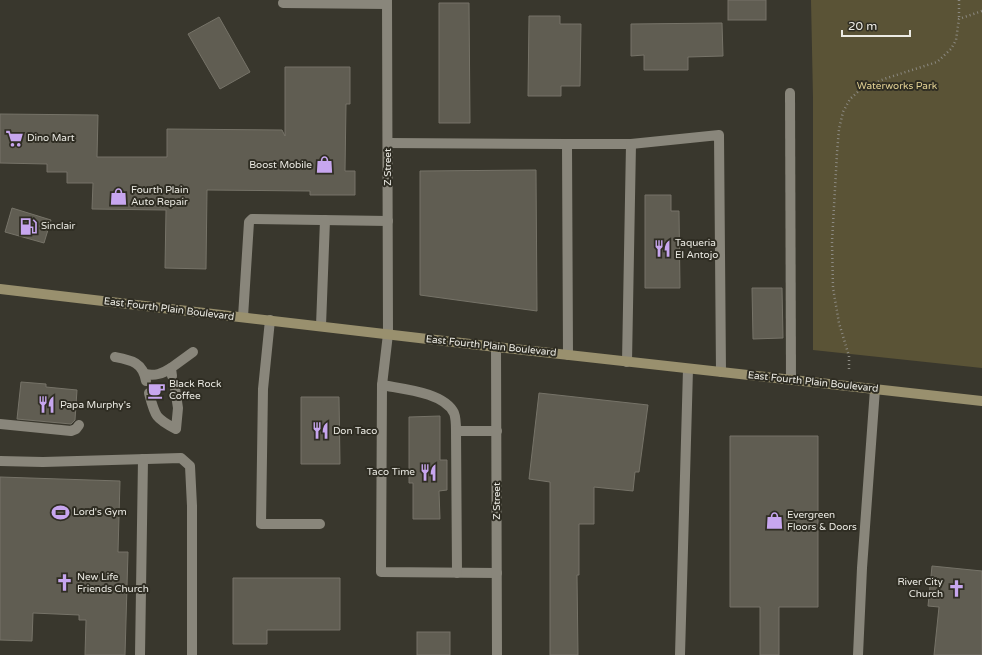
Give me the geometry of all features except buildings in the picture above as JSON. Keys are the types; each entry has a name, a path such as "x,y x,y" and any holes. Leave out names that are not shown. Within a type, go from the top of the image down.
{"main road":[{"name":"East Fourth Plain Boulevard","path":"0,288 243,318 982,401"}],"street":[{"path":"283,3 387,2"},
{"name":"Z Street","path":"387,2 388,334 382,385 381,572 457,573"},
{"path":"790,93 792,380"},
{"path":"388,143 631,144 719,135 721,372"},
{"path":"567,144 568,355"},
{"path":"627,362 631,144"},
{"path":"243,318 249,222 252,219 388,221"},
{"path":"321,326 325,220"},
{"path":"270,320 264,390 261,524 320,524"},
{"name":"Z Street","path":"496,347 497,655"},
{"path":"115,357 137,364 145,377 172,372 193,352"},
{"path":"680,655 688,369"},
{"path":"382,385 428,394 446,403 454,412 456,431 457,573 497,573"},
{"path":"149,393 153,411 157,417 162,422 176,429 178,408 175,388"},
{"path":"858,655 862,568 875,389"},
{"path":"0,424 71,431 76,429 79,425"},
{"path":"456,431 496,431"},
{"path":"0,461 181,458 190,466 192,506 192,655"},
{"path":"140,655 143,459"}],"path":[{"path":"849,356 839,323 833,288 832,242 837,153 839,129 843,112 850,99 862,88 937,62 951,49 956,40 959,19 959,0"},
{"path":"959,19 982,12"}],"green space":[{"name":"Waterworks Park","path":"811,0 982,0 982,368 813,350 813,98"}],"place":[{"name":"Dino Mart","path":"14,138"},
{"name":"Boost Mobile","path":"325,165"},
{"name":"Fourth Plain Auto Repair","path":"118,196"},
{"name":"Sinclair","path":"28,226"},
{"name":"Taqueria El Antojo","path":"662,249"},
{"name":"Black Rock Coffee","path":"156,390"},
{"name":"Papa Murphy's","path":"47,405"},
{"name":"Don Taco","path":"320,431"},
{"name":"Taco Time","path":"428,472"},
{"name":"Lord's Gym","path":"60,512"},
{"name":"Evergreen Floors & Doors","path":"774,521"},
{"name":"New Life Friends Church","path":"64,583"},
{"name":"River City Church","path":"956,588"}]}
